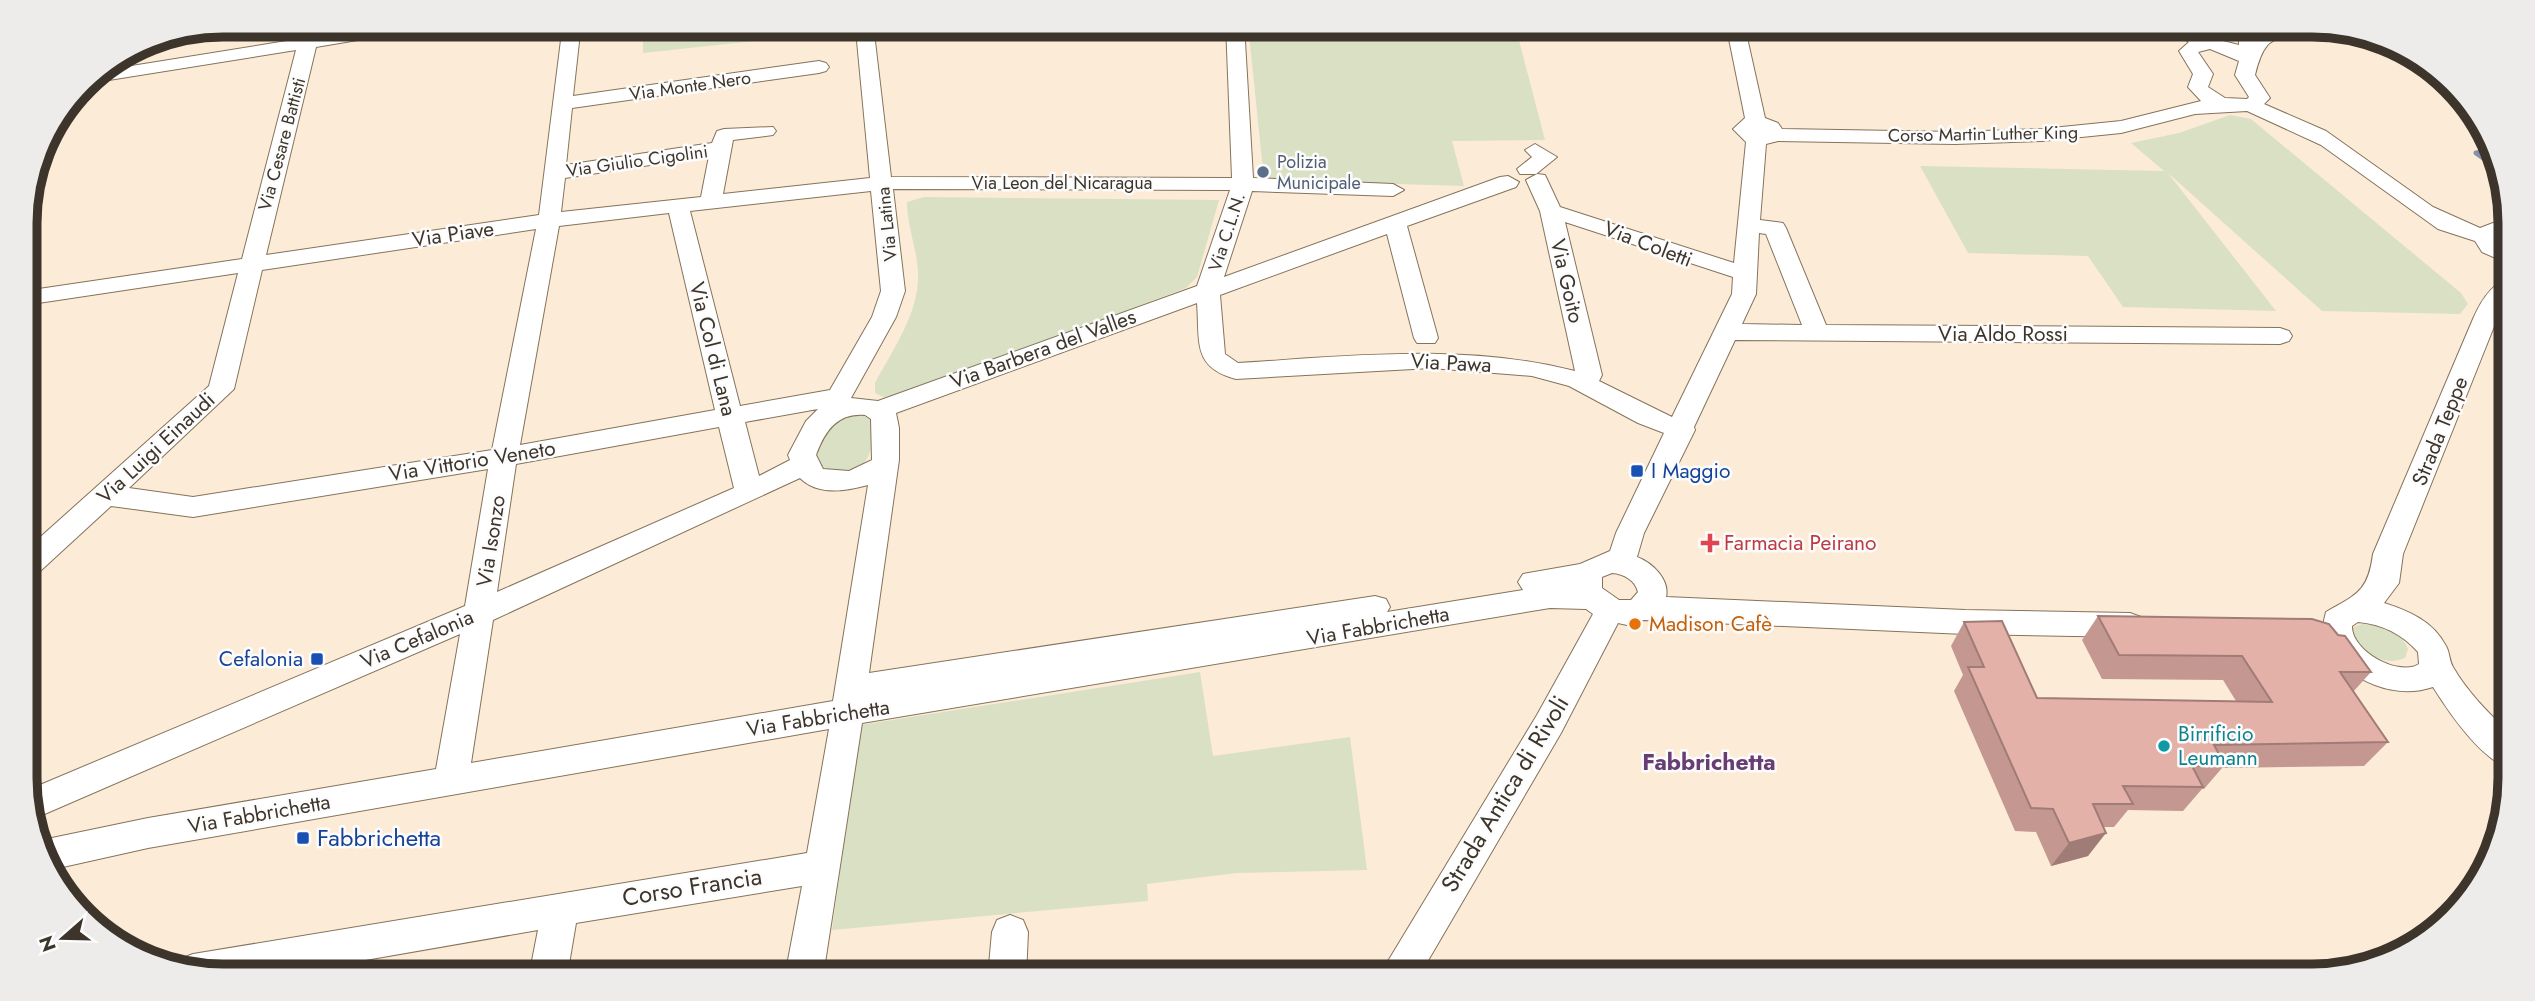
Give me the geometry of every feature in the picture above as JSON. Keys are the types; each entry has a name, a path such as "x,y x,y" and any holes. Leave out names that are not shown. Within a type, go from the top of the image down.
{"street":[{"path":"111,74 291,37"},
{"name":"Via Cesare Battisti","path":"250,263 309,37"},
{"name":"Via Isonzo","path":"451,781 481,612 504,457 549,220 570,37"},
{"name":"Via Latina","path":"834,404 884,317 893,291 864,37"},
{"name":"Via C.L.N.","path":"1213,355 1208,289 1242,184 1236,37"},
{"path":"1621,563 1630,533 1682,430 1744,294 1753,157 1764,130 1739,37"},
{"path":"2174,37 2188,51 2203,74 2199,91 2212,100 2239,105 2326,139 2435,216 2498,253"},
{"path":"2196,37 2236,50 2249,59"},
{"path":"2188,51 2196,45 2263,38"},
{"path":"2239,105 2260,98 2245,75 2249,59 2263,38"},
{"name":"Via Monte Nero","path":"561,104 819,67"},
{"name":"Corso Martin Luther King","path":"1764,130 1945,130 2057,125 2150,111 2189,99 2199,91"},
{"name":"Corso Martin Luther King","path":"1764,130 1955,138 2042,135 2121,127 2194,108 2239,105"},
{"name":"Via Giulio Cigolini","path":"711,202 724,135 766,131"},
{"name":"Via Giulio Cigolini","path":"553,173 721,148"},
{"name":"Via Barbera del Valles","path":"878,410 1508,182 1523,186 1533,166"},
{"name":"Via Goito","path":"1533,166 1551,211 1589,375 1585,383"},
{"name":"Via Leon del Nicaragua","path":"882,183 1242,184 1392,190"},
{"name":"Via Piave","path":"37,296 549,220 882,183"},
{"name":"Via Col di Lana","path":"678,205 749,493"},
{"name":"Via Coletti","path":"1551,211 1576,217 1704,265 1745,273"},
{"path":"1395,222 1426,338"},
{"path":"1748,225 1775,228 1817,333"},
{"path":"2498,230 2493,230 2498,247"},
{"name":"Via Luigi Einaudi","path":"37,557 221,388 250,263"},
{"name":"Strada Teppe","path":"2384,583 2388,554 2485,319 2498,298"},
{"name":"Via Aldo Rossi","path":"1727,332 2280,336"},
{"name":"Via Pawa","path":"1213,355 1220,365 1236,371 1431,360 1532,369 1585,383 1647,417 1682,430"},
{"path":"801,964 824,866 883,466 886,423 878,410 834,404 819,421 807,444 803,465 818,478 841,481 866,476 883,466"},
{"name":"Via Vittorio Veneto","path":"105,495 193,507 504,457 729,417 834,404"},
{"name":"Via Cefalonia","path":"38,802 481,612 749,493 803,465"},
{"path":"1621,563 1648,578 1617,597 1600,564 1621,563"},
{"path":"2333,626 2384,583 2400,621 2427,640 2434,652 2436,667 2466,711 2498,743"},
{"name":"Via Fabbrichetta","path":"53,854 148,833 451,781 850,700 1550,597 1617,597 1725,612 1965,622 2156,625"},
{"name":"Strada Antica di Rivoli","path":"1404,964 1549,724 1617,597"},
{"path":"2333,626 2400,621"},
{"path":"2333,626 2361,663 2466,711"},
{"path":"2396,678 2426,677 2436,667"},
{"name":"Corso Francia","path":"308,964 336,962 560,909 824,866"},
{"path":"550,964 560,909"},
{"path":"1008,964 1010,932"}],"green space":[{"path":"643,37 766,37 765,40 643,53"},
{"path":"1249,37 1518,37 1545,140 1452,141 1464,186 1264,180"},
{"path":"2230,115 2251,119 2461,293 2468,304 2460,314 2322,311 2168,173 2276,311 2123,307 2088,256 1968,253 1920,166 2164,171 2131,143 2179,133"},
{"path":"924,197 1219,200 1197,277 1186,288 901,395 883,397 875,393 875,383 904,330 915,301 917,287 917,263 907,202"},
{"path":"859,414 866,415 874,423 868,456 857,468 823,470 816,459 825,434 835,423"},
{"path":"2364,623 2384,627 2401,638 2408,649 2405,658 2388,661 2364,650 2358,644 2352,628"},
{"path":"1200,672 1213,756 1350,737 1367,870 1237,873 1147,884 1148,901 832,930 860,725"}],"building":[{"name":"Birrificio Leumann","path":"2098,616 2312,619 2329,624 2338,635 2345,636 2371,672 2340,672 2388,742 2214,745 2225,765 2192,766 2203,787 2123,786 2133,804 2093,804 2106,833 2069,843 2053,809 2031,808 1968,667 1984,667 1964,622 2002,621 2037,698 2272,702 2242,656 2119,655"}],"waterway":[{"path":"2484,152 2476,153 2487,161"}],"place":[{"name":"Polizia Municipale","path":"1263,172"},
{"name":"I Maggio","path":"1637,471"},
{"name":"Farmacia Peirano","path":"1710,543"},
{"name":"Madison Cafè","path":"1635,624"},
{"name":"Cefalonia","path":"317,659"},
{"name":"Birrificio Leumann","path":"2164,746"},
{"name":"Fabbrichetta","path":"303,838"}],"district":[{"name":"Fabbrichetta","path":"1709,762"}]}
